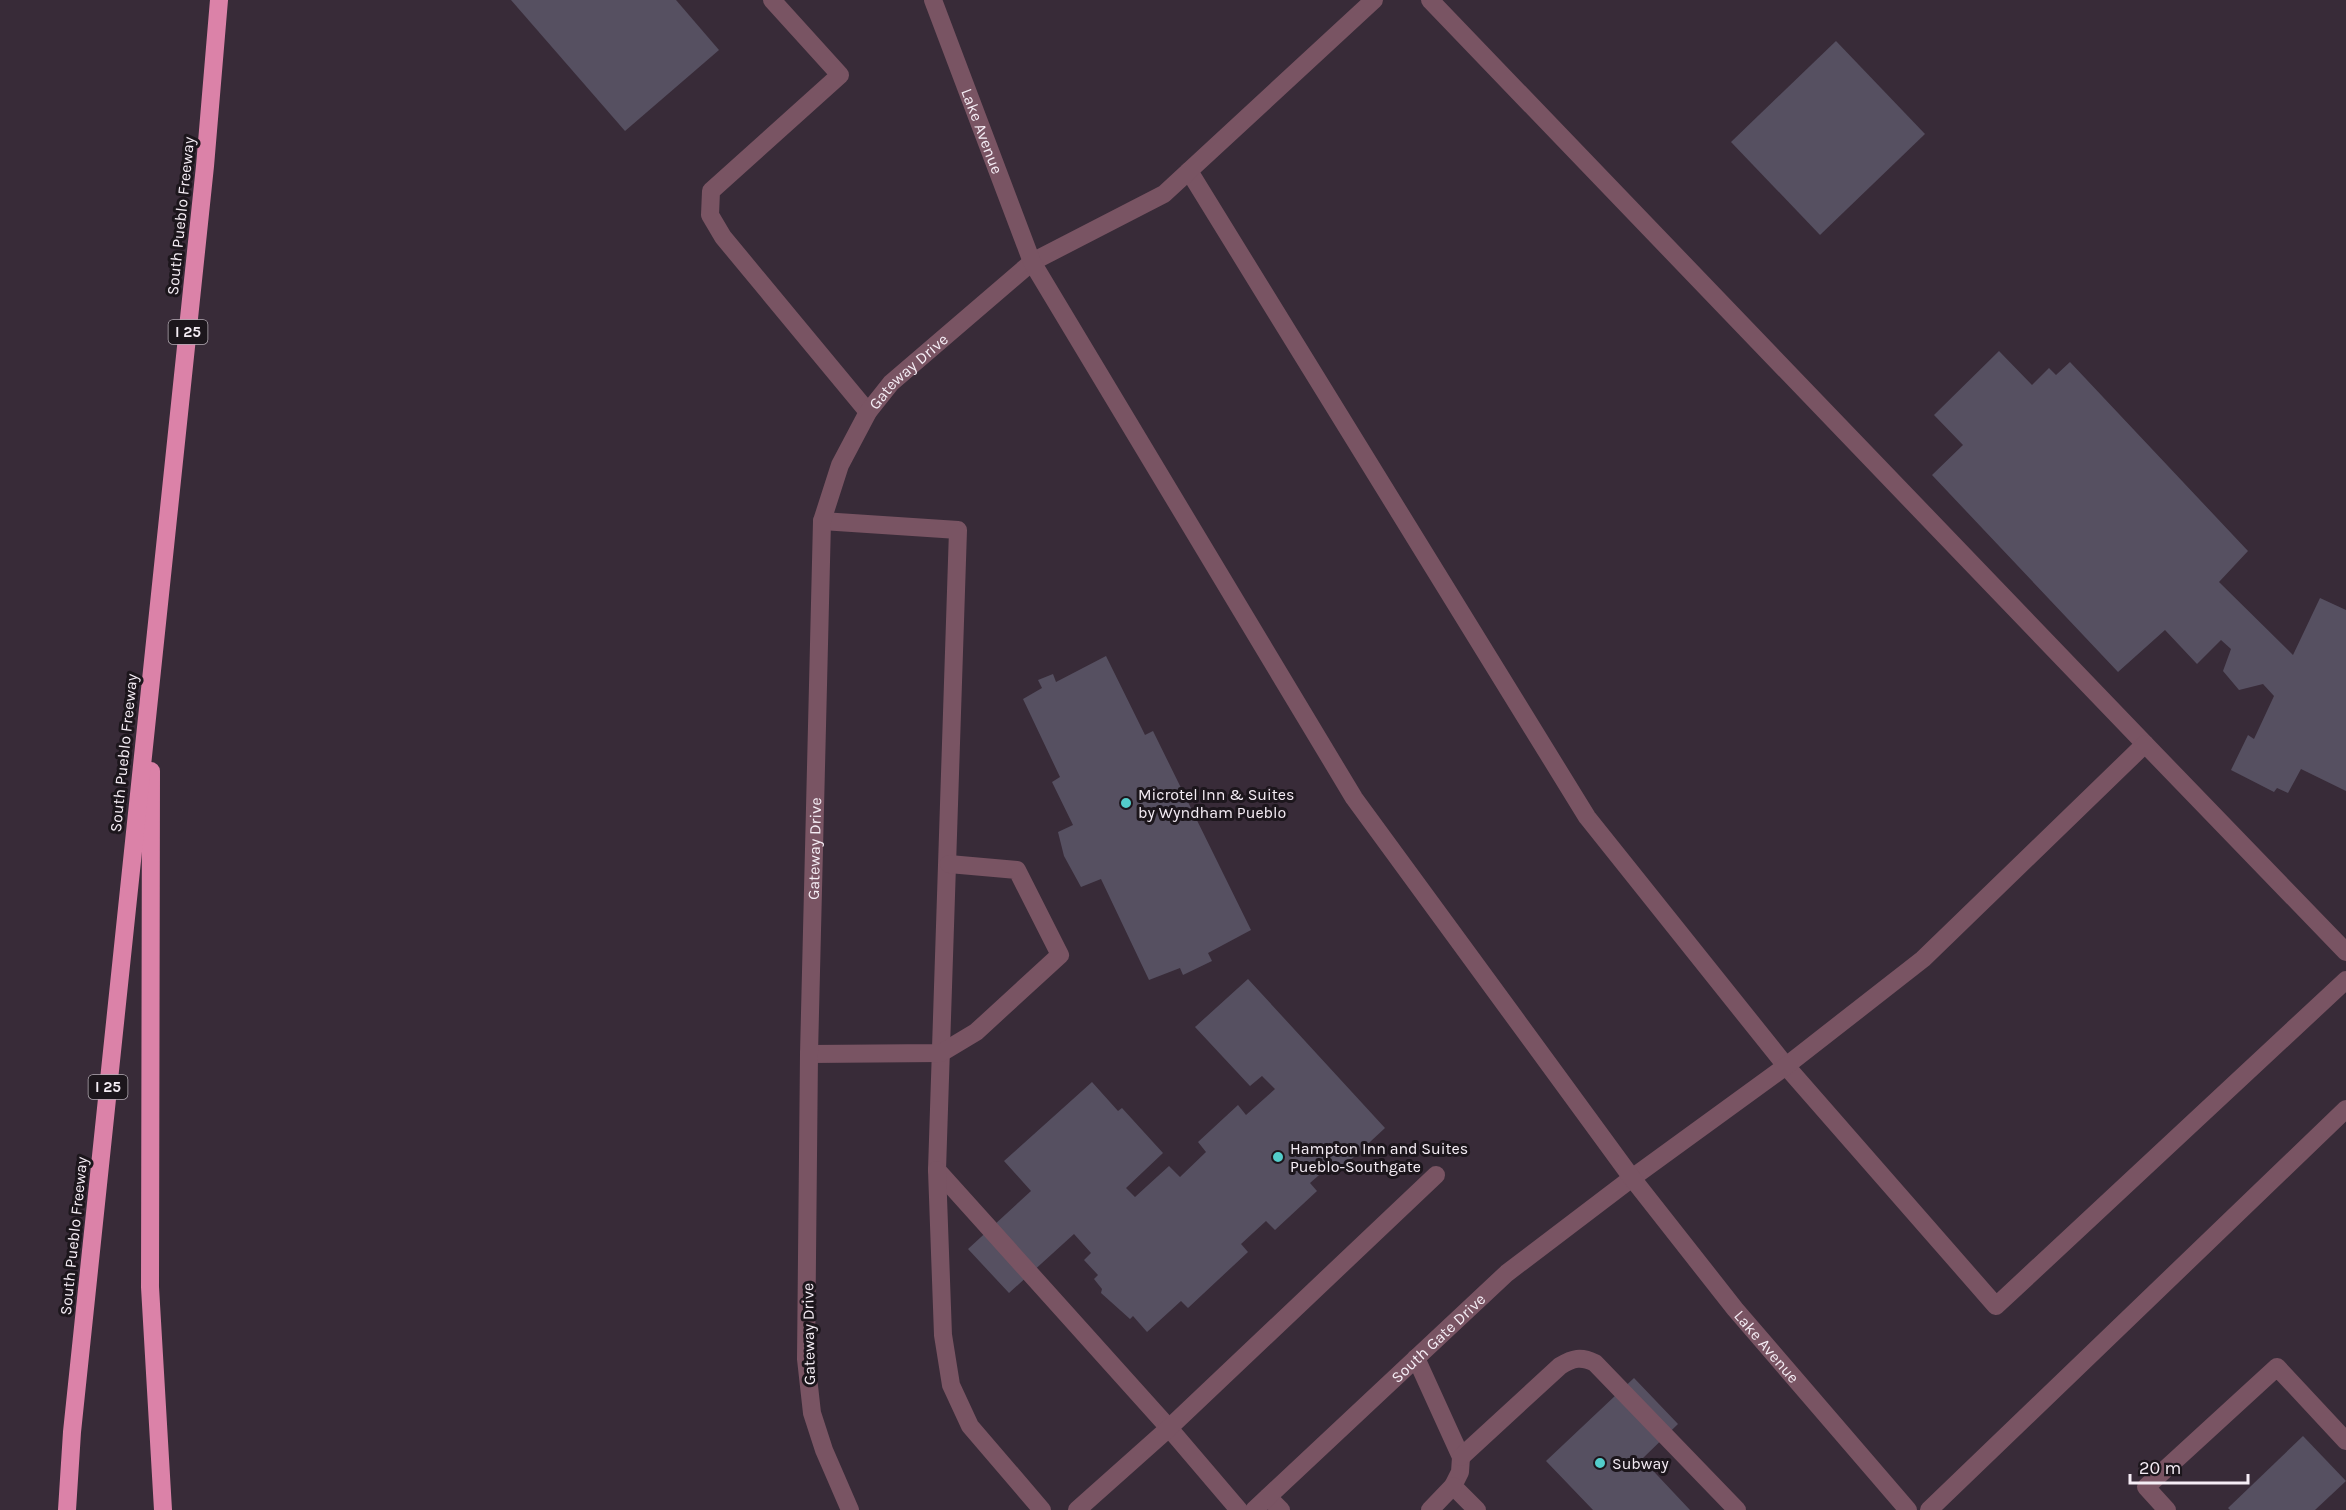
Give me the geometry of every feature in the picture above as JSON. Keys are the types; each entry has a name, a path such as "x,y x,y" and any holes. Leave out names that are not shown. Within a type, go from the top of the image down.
{"highway":[{"name":"South Pueblo Freeway","path":"67,1510 72,1432 204,178 219,0"},
{"path":"152,664 150,1287 163,1510"}],"street":[{"path":"772,0 840,75 711,191 710,215 723,237 868,412"},
{"name":"Lake Avenue","path":"933,0 1032,262 1354,798 1632,1178 1735,1309 1908,1510"},
{"name":"Gateway Drive","path":"850,1510 824,1450 812,1413 806,1359 809,1054 822,521 840,465 868,412 891,383 1032,262 1164,194 1374,0"},
{"path":"1430,0 2346,952"},
{"path":"1189,171 1587,817 1786,1066 1996,1306 2346,980"},
{"path":"822,521 958,530 949,864 937,1170 943,1335 951,1385 970,1426 1042,1510"},
{"name":"South Gate Drive","path":"1254,1510 1274,1504 1416,1358 1507,1273 1632,1178 1786,1066 1923,959 2145,744"},
{"path":"809,1054 941,1053 976,1032 1060,955 1017,870 949,864"},
{"path":"1929,1510 2346,1109"},
{"path":"937,1170 1169,1428 1239,1510"},
{"path":"1077,1510 1169,1428 1436,1175"},
{"path":"1416,1358 1461,1457 1460,1472 1453,1486 1430,1510"},
{"path":"1461,1457 1560,1366 1572,1359 1584,1358 1600,1369 1737,1510"},
{"path":"2167,1510 2146,1487 2277,1367 2346,1441"},
{"path":"1453,1486 1477,1510"}],"building":[{"path":"511,0 676,0 719,50 625,131"},
{"path":"1836,41 1925,134 1820,235 1731,142"},
{"path":"1999,351 2032,385 2049,368 2056,375 2070,362 2248,551 2219,582 2293,655 2320,598 2346,610 2346,791 2301,769 2288,793 2277,788 2274,792 2231,770 2248,735 2254,739 2274,696 2263,684 2239,690 2223,671 2231,649 2221,640 2197,664 2165,630 2118,672 1932,475 1963,445 1934,415"},
{"name":"Microtel Inn & Suites by Wyndham Pueblo","path":"1106,656 1145,735 1153,731 1251,930 1208,953 1212,961 1183,975 1180,968 1149,980 1101,879 1081,887 1064,856 1058,832 1073,825 1052,782 1060,777 1023,699 1042,688 1038,680 1053,674 1056,682"},
{"name":"Hampton Inn and Suites Pueblo-Southgate","path":"1248,979 1385,1128 1342,1168 1335,1161 1310,1183 1317,1191 1275,1230 1266,1221 1241,1244 1248,1252 1188,1308 1181,1301 1147,1332 1133,1316 1130,1319 1101,1293 1102,1289 1094,1279 1098,1275 1084,1260 1091,1253 1074,1234 1009,1293 968,1249 1031,1191 1004,1161 1092,1082 1118,1111 1122,1108 1163,1153 1126,1188 1135,1197 1169,1166 1180,1177 1206,1152 1198,1142 1238,1105 1246,1115 1275,1089 1262,1076 1250,1086 1195,1027"},
{"path":"1634,1378 1678,1424 1642,1459 1690,1510 1593,1510 1546,1461"},
{"path":"2303,1436 2346,1481 2315,1510 2230,1510 2228,1508"}],"place":[{"name":"Microtel Inn & Suites by Wyndham Pueblo","path":"1126,803"},
{"name":"Hampton Inn and Suites Pueblo-Southgate","path":"1278,1157"},
{"name":"Subway","path":"1600,1463"}]}
